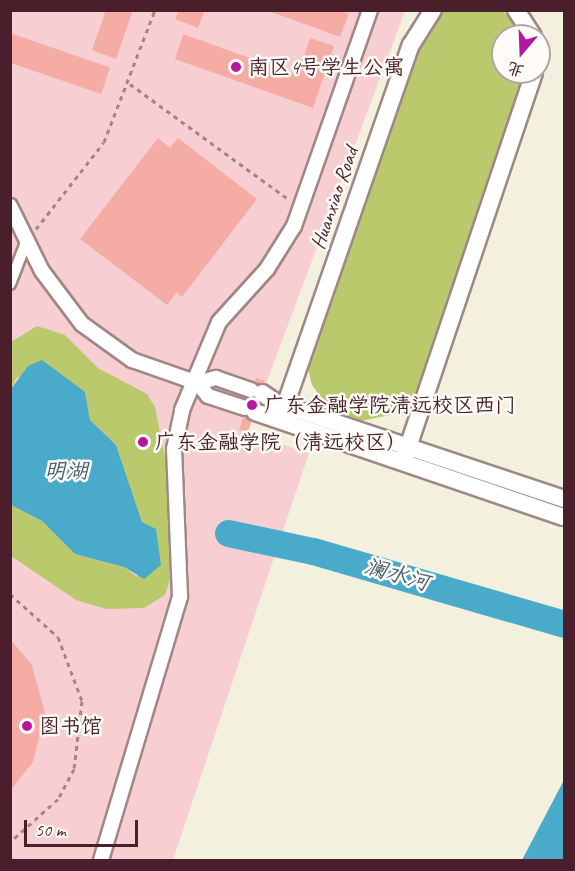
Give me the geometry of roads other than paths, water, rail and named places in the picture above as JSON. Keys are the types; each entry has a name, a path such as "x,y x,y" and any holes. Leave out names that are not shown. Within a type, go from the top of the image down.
{"street":[{"path":"100,861 176,616 182,567 174,449 182,410 198,383 219,322 278,255 302,209 370,10"},
{"name":"Huanxiao Road","path":"286,413 411,45 433,10"},
{"path":"516,10 525,24"},
{"path":"406,455 530,84"},
{"path":"10,206 57,294 97,339 132,360 198,383 208,396 250,410 286,413 406,455 564,518"},
{"path":"10,284 27,240"},
{"path":"198,383 216,378 257,391 286,413"},
{"path":"406,455 564,499"}],"water":[{"name":"明湖","path":"42,360 85,392 90,420 116,445 142,522 156,529 161,565 144,579 124,567 75,554 42,521 11,505 11,389 28,366"},
{"path":"564,780 564,860 522,860"}],"waterway":[{"name":"澜水河","path":"228,533 313,551 564,624"}],"place":[{"name":"南区4号学生公寓","path":"236,67"},
{"name":"广东金融学院清远校区西门","path":"252,405"},
{"name":"广东金融学院（清远校区）","path":"143,442"},
{"name":"图书馆","path":"27,726"}]}
